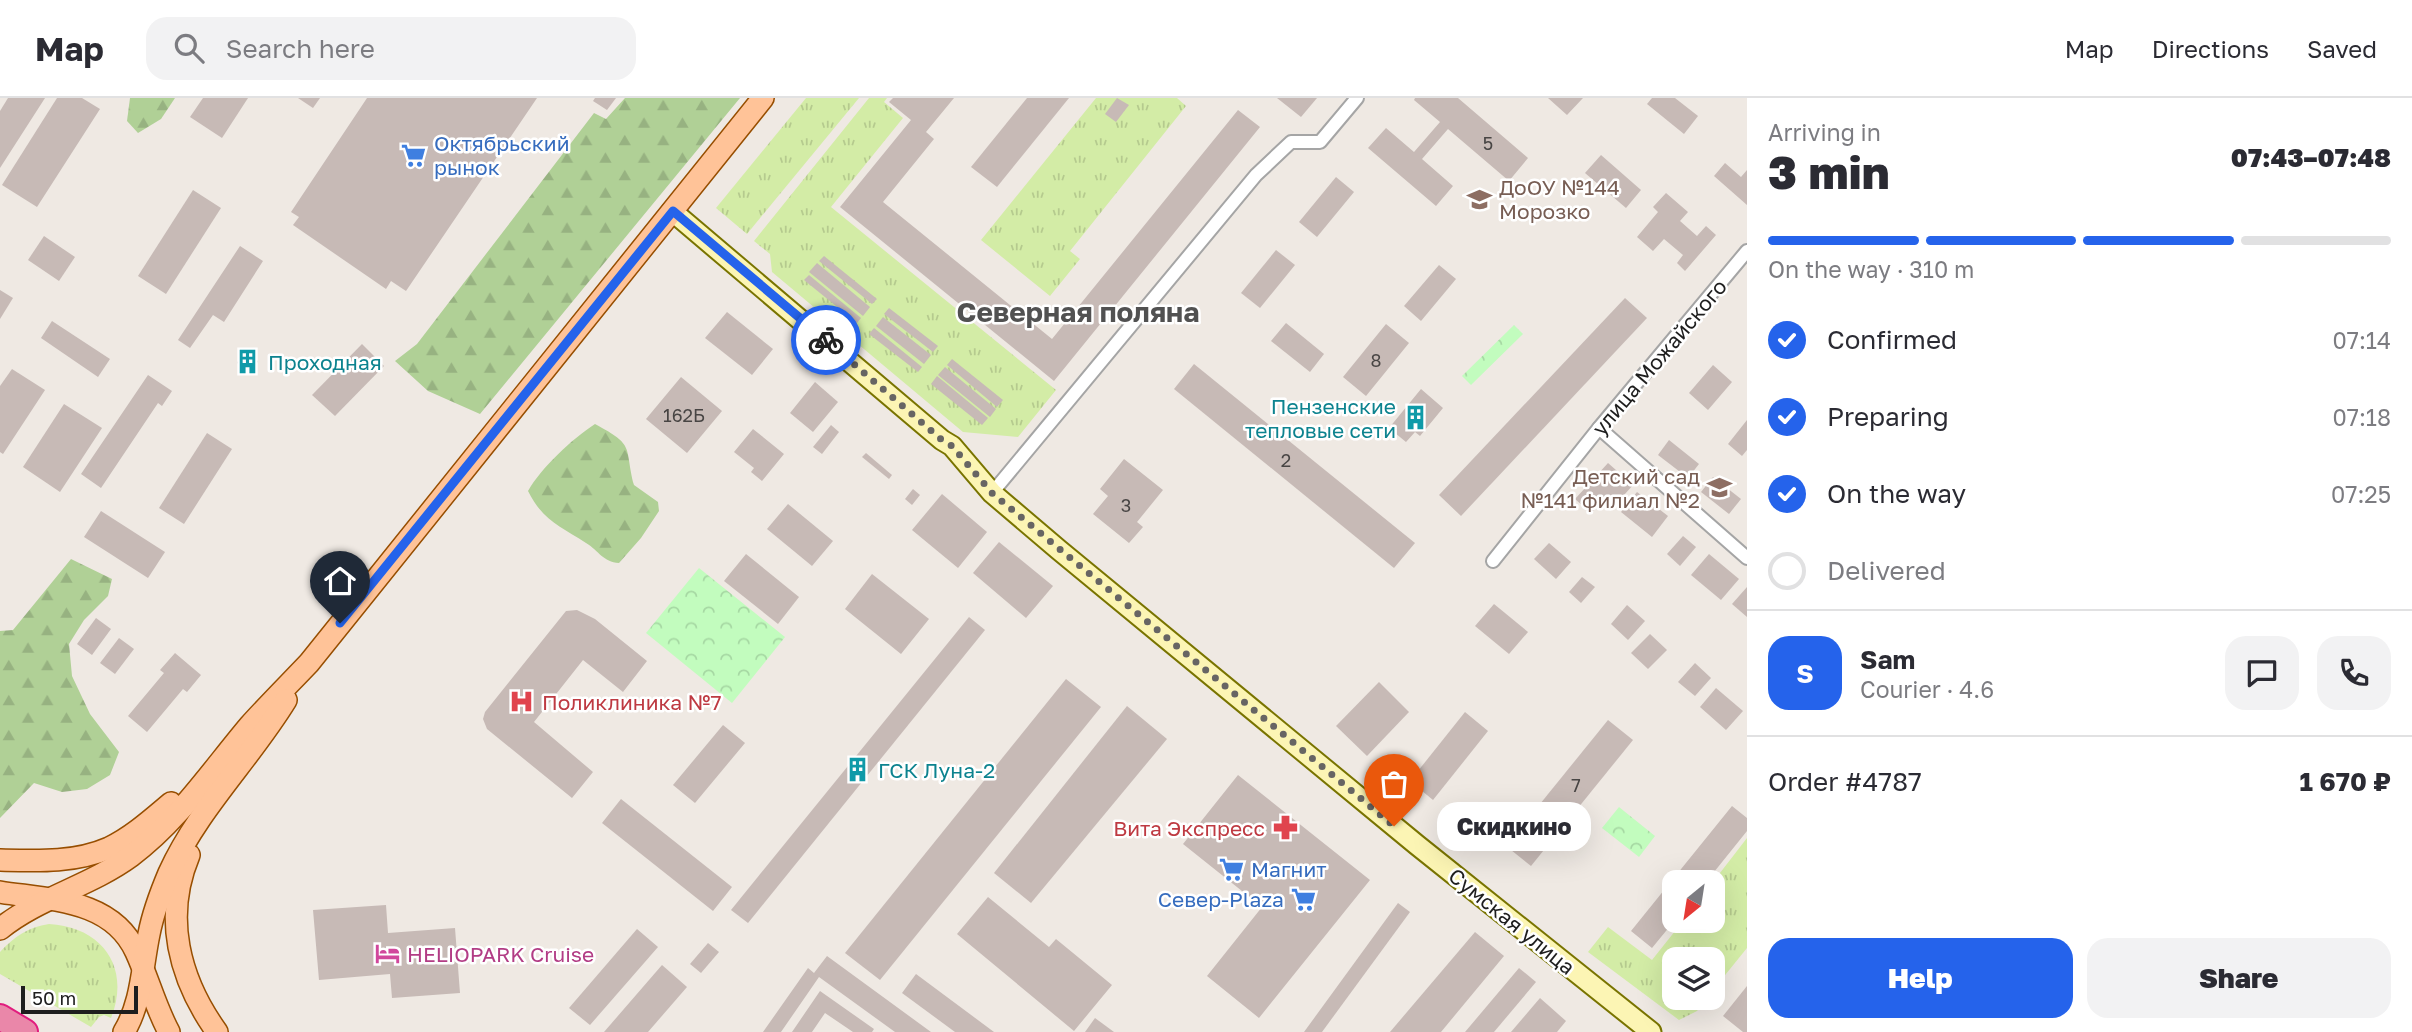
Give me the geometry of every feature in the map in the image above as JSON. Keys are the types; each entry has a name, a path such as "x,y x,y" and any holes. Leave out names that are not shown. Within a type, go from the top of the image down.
{"highway":[{"path":"0,1017 25,1032"}],"main road":[{"path":"0,929 10,921 93,880 131,856 158,833 252,723 309,663 763,98"},
{"path":"124,1032 134,1009 153,914 169,873 221,790 265,734 309,663"},
{"path":"0,860 67,858 108,848 148,822 223,758"},
{"path":"217,1032 196,999 182,966 175,921 186,862 221,790"},
{"path":"0,892 90,908 115,923 135,949 169,1032"}],"street":[{"path":"992,493 1256,175 1290,142 1320,142 1357,98"},
{"name":"Сумская улица","path":"673,211 952,446 992,493 1417,845 1650,1032"},
{"name":"улица Можайского","path":"1493,561 1599,428 1747,251"},
{"path":"1599,428 1747,558"}],"green space":[{"path":"130,98 175,98 161,119 138,133 127,121"},
{"path":"625,98 740,98 480,414 428,391 395,361 417,344 594,113 606,119"},
{"path":"806,98 859,98 747,234 716,208"},
{"path":"869,98 887,98 884,102 903,118 831,207 1056,390 1018,437 963,432 772,272 770,254 754,241"},
{"path":"1096,98 1177,98 1186,106 1070,251 1080,259 1050,296 981,240"},
{"path":"1514,325 1523,334 1471,385 1462,376"},
{"path":"595,424 623,443 634,485 658,502 659,511 641,538 619,563 605,558 553,522 528,491 558,454"},
{"path":"71,559 112,579 108,596 84,620 69,644 72,676 90,714 119,752 110,775 87,789 62,792 34,783 0,818 0,631 13,630"},
{"path":"699,568 785,637 732,703 646,633"},
{"path":"1619,807 1655,836 1639,857 1602,828"},
{"path":"1747,838 1747,948 1725,975 1725,947 1662,947 1673,933 1726,933 1726,870 1722,870"},
{"path":"49,924 84,933 108,953 117,983 111,1018 104,1015 99,1017 91,1027 0,974 0,952 28,930"},
{"path":"1608,927 1652,960 1662,947 1662,1007 1588,952"},
{"path":"1666,1010 1698,1010 1697,1011 1679,1020"}],"building":[{"path":"8,98 45,98 0,168 0,111"},
{"path":"57,98 82,98 100,109 37,207 2,185"},
{"path":"203,98 248,98 222,138 190,117"},
{"path":"298,98 320,98 313,108"},
{"name":"Октябрьский рынок","path":"367,98 537,98 406,291 391,281 386,289 293,225 299,217 291,212"},
{"path":"595,98 616,98 607,110 593,101"},
{"path":"893,98 954,98 926,132 934,139 883,202 1052,339 1238,110 1260,127 1054,381 840,207 911,120 889,102"},
{"path":"1027,98 1069,98 997,187 971,167"},
{"path":"1117,98 1129,105 1116,122 1105,114"},
{"path":"1277,98 1317,98 1301,117"},
{"path":"1458,98 1528,158 1509,181 1448,129 1422,159 1453,186 1436,206 1368,148 1386,128 1414,152 1440,122 1414,100"},
{"path":"1548,98 1583,98 1567,115"},
{"path":"1652,98 1675,98 1698,116 1684,134 1647,104"},
{"path":"1601,155 1641,190 1626,208 1585,173"},
{"path":"1725,163 1741,177 1747,170 1747,205 1714,176"},
{"path":"1336,177 1354,192 1317,237 1299,222"},
{"path":"193,190 221,208 166,294 138,276"},
{"path":"1666,193 1688,212 1680,221 1697,236 1706,226 1716,235 1685,271 1677,263 1683,255 1664,239 1653,251 1637,237 1658,212 1653,207"},
{"path":"44,236 75,257 59,281 28,260"},
{"path":"240,246 263,261 224,322 213,315 190,348 178,340"},
{"path":"1276,250 1295,265 1260,308 1241,293"},
{"path":"824,256 877,299 872,304 819,261"},
{"path":"817,263 870,307 863,316 809,272"},
{"path":"1439,265 1456,279 1421,321 1404,306"},
{"path":"809,275 861,318 857,323 804,280"},
{"path":"0,290 13,298 0,319"},
{"path":"1625,298 1647,318 1461,516 1439,495"},
{"path":"889,308 938,346 933,352 884,314"},
{"path":"727,312 773,349 752,375 705,338"},
{"path":"883,317 931,355 924,364 876,326"},
{"path":"52,321 110,359 98,377 41,338"},
{"path":"1286,323 1324,354 1310,372 1271,341"},
{"path":"1386,324 1409,343 1366,396 1343,377"},
{"path":"874,328 922,367 918,372 869,334"},
{"path":"362,344 384,366 335,416 312,395"},
{"name":"Проходная","path":"242,353 258,361 253,372 237,363"},
{"path":"952,359 1003,400 997,407 947,365"},
{"path":"1194,364 1415,543 1394,568 1174,389"},
{"path":"1713,365 1732,382 1708,410 1689,393"},
{"path":"945,367 996,409 990,417 938,375"},
{"path":"12,369 45,390 3,454 0,452 0,386"},
{"path":"148,375 172,391 162,406 158,403 101,488 81,474"},
{"path":"937,376 988,418 982,425 931,384"},
{"path":"681,377 722,411 687,453 646,419"},
{"path":"815,382 838,402 813,432 790,413"},
{"name":"Пензенские тепловые сети","path":"1421,389 1443,408 1420,436 1415,432 1406,442 1389,428"},
{"path":"64,404 102,428 60,492 23,467"},
{"path":"1747,420 1747,450 1742,456 1728,444"},
{"path":"831,425 839,432 822,454 813,447"},
{"path":"753,429 784,454 762,481 751,472 754,468 734,452"},
{"path":"207,433 232,449 184,524 159,508"},
{"path":"1669,440 1699,464 1688,478 1658,455"},
{"path":"866,453 892,475 889,479 862,457"},
{"path":"1124,459 1163,490 1137,522 1143,527 1129,543 1093,514 1108,496 1100,489"},
{"path":"1608,463 1633,485 1616,504 1607,496 1591,513 1575,499"},
{"path":"1713,477 1741,499 1729,514 1701,492"},
{"path":"913,489 920,495 912,505 905,499"},
{"path":"1637,492 1668,516 1652,537 1621,512"},
{"path":"942,494 987,532 958,568 912,530"},
{"path":"788,504 833,541 812,566 767,529"},
{"path":"101,511 165,552 148,578 84,537"},
{"path":"1683,536 1696,547 1680,566 1667,554"},
{"path":"999,542 1053,586 1026,618 973,573"},
{"path":"1549,543 1571,562 1556,579 1534,559"},
{"path":"746,554 799,597 778,624 724,581"},
{"path":"1709,554 1739,579 1721,600 1691,575"},
{"path":"872,574 929,619 901,654 845,609"},
{"path":"1582,577 1595,587 1581,603 1569,592"},
{"path":"1747,587 1747,617 1732,604"},
{"path":"1494,604 1528,632 1509,654 1475,626"},
{"path":"1627,605 1645,621 1628,640 1611,624"},
{"name":"Поликлиника №7","path":"577,610 595,619 647,661 623,692 583,660 534,722 593,772 572,798 487,729 483,719 485,712 566,611"},
{"name":"ГСК Луна-2","path":"969,617 985,630 748,923 731,910"},
{"path":"96,618 111,629 92,655 77,644"},
{"path":"1650,634 1667,650 1648,669 1631,653"},
{"path":"119,638 134,649 115,674 100,663"},
{"path":"175,653 201,675 187,692 183,689 147,732 128,716 164,673 160,670"},
{"path":"1695,663 1711,678 1695,696 1678,682"},
{"path":"1066,679 1101,707 880,980 845,953"},
{"path":"1379,682 1409,712 1367,756 1336,726"},
{"path":"1716,688 1743,711 1726,730 1700,707"},
{"path":"1127,706 1167,739 1031,903 994,873"},
{"path":"1465,712 1488,731 1433,800 1410,781"},
{"path":"1608,720 1633,740 1531,866 1506,846"},
{"path":"723,725 745,743 695,803 673,785"},
{"name":"Север-Plaza","path":"1238,775 1370,880 1259,1018 1207,976 1262,907 1183,844"},
{"path":"621,799 732,887 713,911 602,823"},
{"path":"1732,806 1747,818 1747,831 1716,870 1680,870"},
{"path":"1662,893 1662,933 1664,933 1652,948 1631,931"},
{"path":"988,897 1049,947 1056,939 1112,985 1074,1031 957,934"},
{"path":"1398,903 1410,912 1322,1032 1304,1032"},
{"name":"HELIOPARK Cruise","path":"386,905 388,933 455,928 460,993 392,998 390,974 319,980 313,910"},
{"path":"637,929 658,947 590,1025 569,1008"},
{"path":"1475,932 1504,956 1441,1032 1390,1032"},
{"path":"708,943 719,952 701,973 690,964"},
{"path":"827,956 931,1032 895,1032 819,977 781,1032 763,1032 808,968 814,973"},
{"path":"662,965 687,987 648,1032 604,1032"},
{"path":"1519,968 1536,982 1494,1032 1465,1032"},
{"path":"916,974 994,1032 955,1032 902,993"},
{"path":"1747,986 1747,1032 1743,1032 1723,1016"},
{"path":"820,991 874,1029 872,1032 853,1032 825,1013 812,1032 792,1032"},
{"path":"1540,998 1566,1021 1557,1032 1511,1032"},
{"path":"1095,1018 1114,1032 1085,1032"}],"way so far":[{"path":"826,340 952,446 992,493 1394,826"}],"place":[{"name":"Октябрьский рынок","path":"414,155"},
{"name":"ДоОУ №144 Морозко","path":"1479,199"},
{"name":"Проходная","path":"248,362"},
{"name":"Пензенские тепловые сети","path":"1416,418"},
{"name":"Детский сад №141 филиал №2","path":"1720,488"},
{"name":"Поликлиника №7","path":"522,702"},
{"name":"ГСК Луна-2","path":"858,770"},
{"name":"Скидкино","path":"1394,826"},
{"name":"Вита Экспресс","path":"1285,828"},
{"name":"Магнит","path":"1231,869"},
{"name":"Север-Plaza","path":"1304,899"},
{"name":"HELIOPARK Cruise","path":"387,954"}],"district":[{"name":"Северная поляна","path":"1078,311"}],"route":[{"path":"340,623 673,211 826,340"}]}
